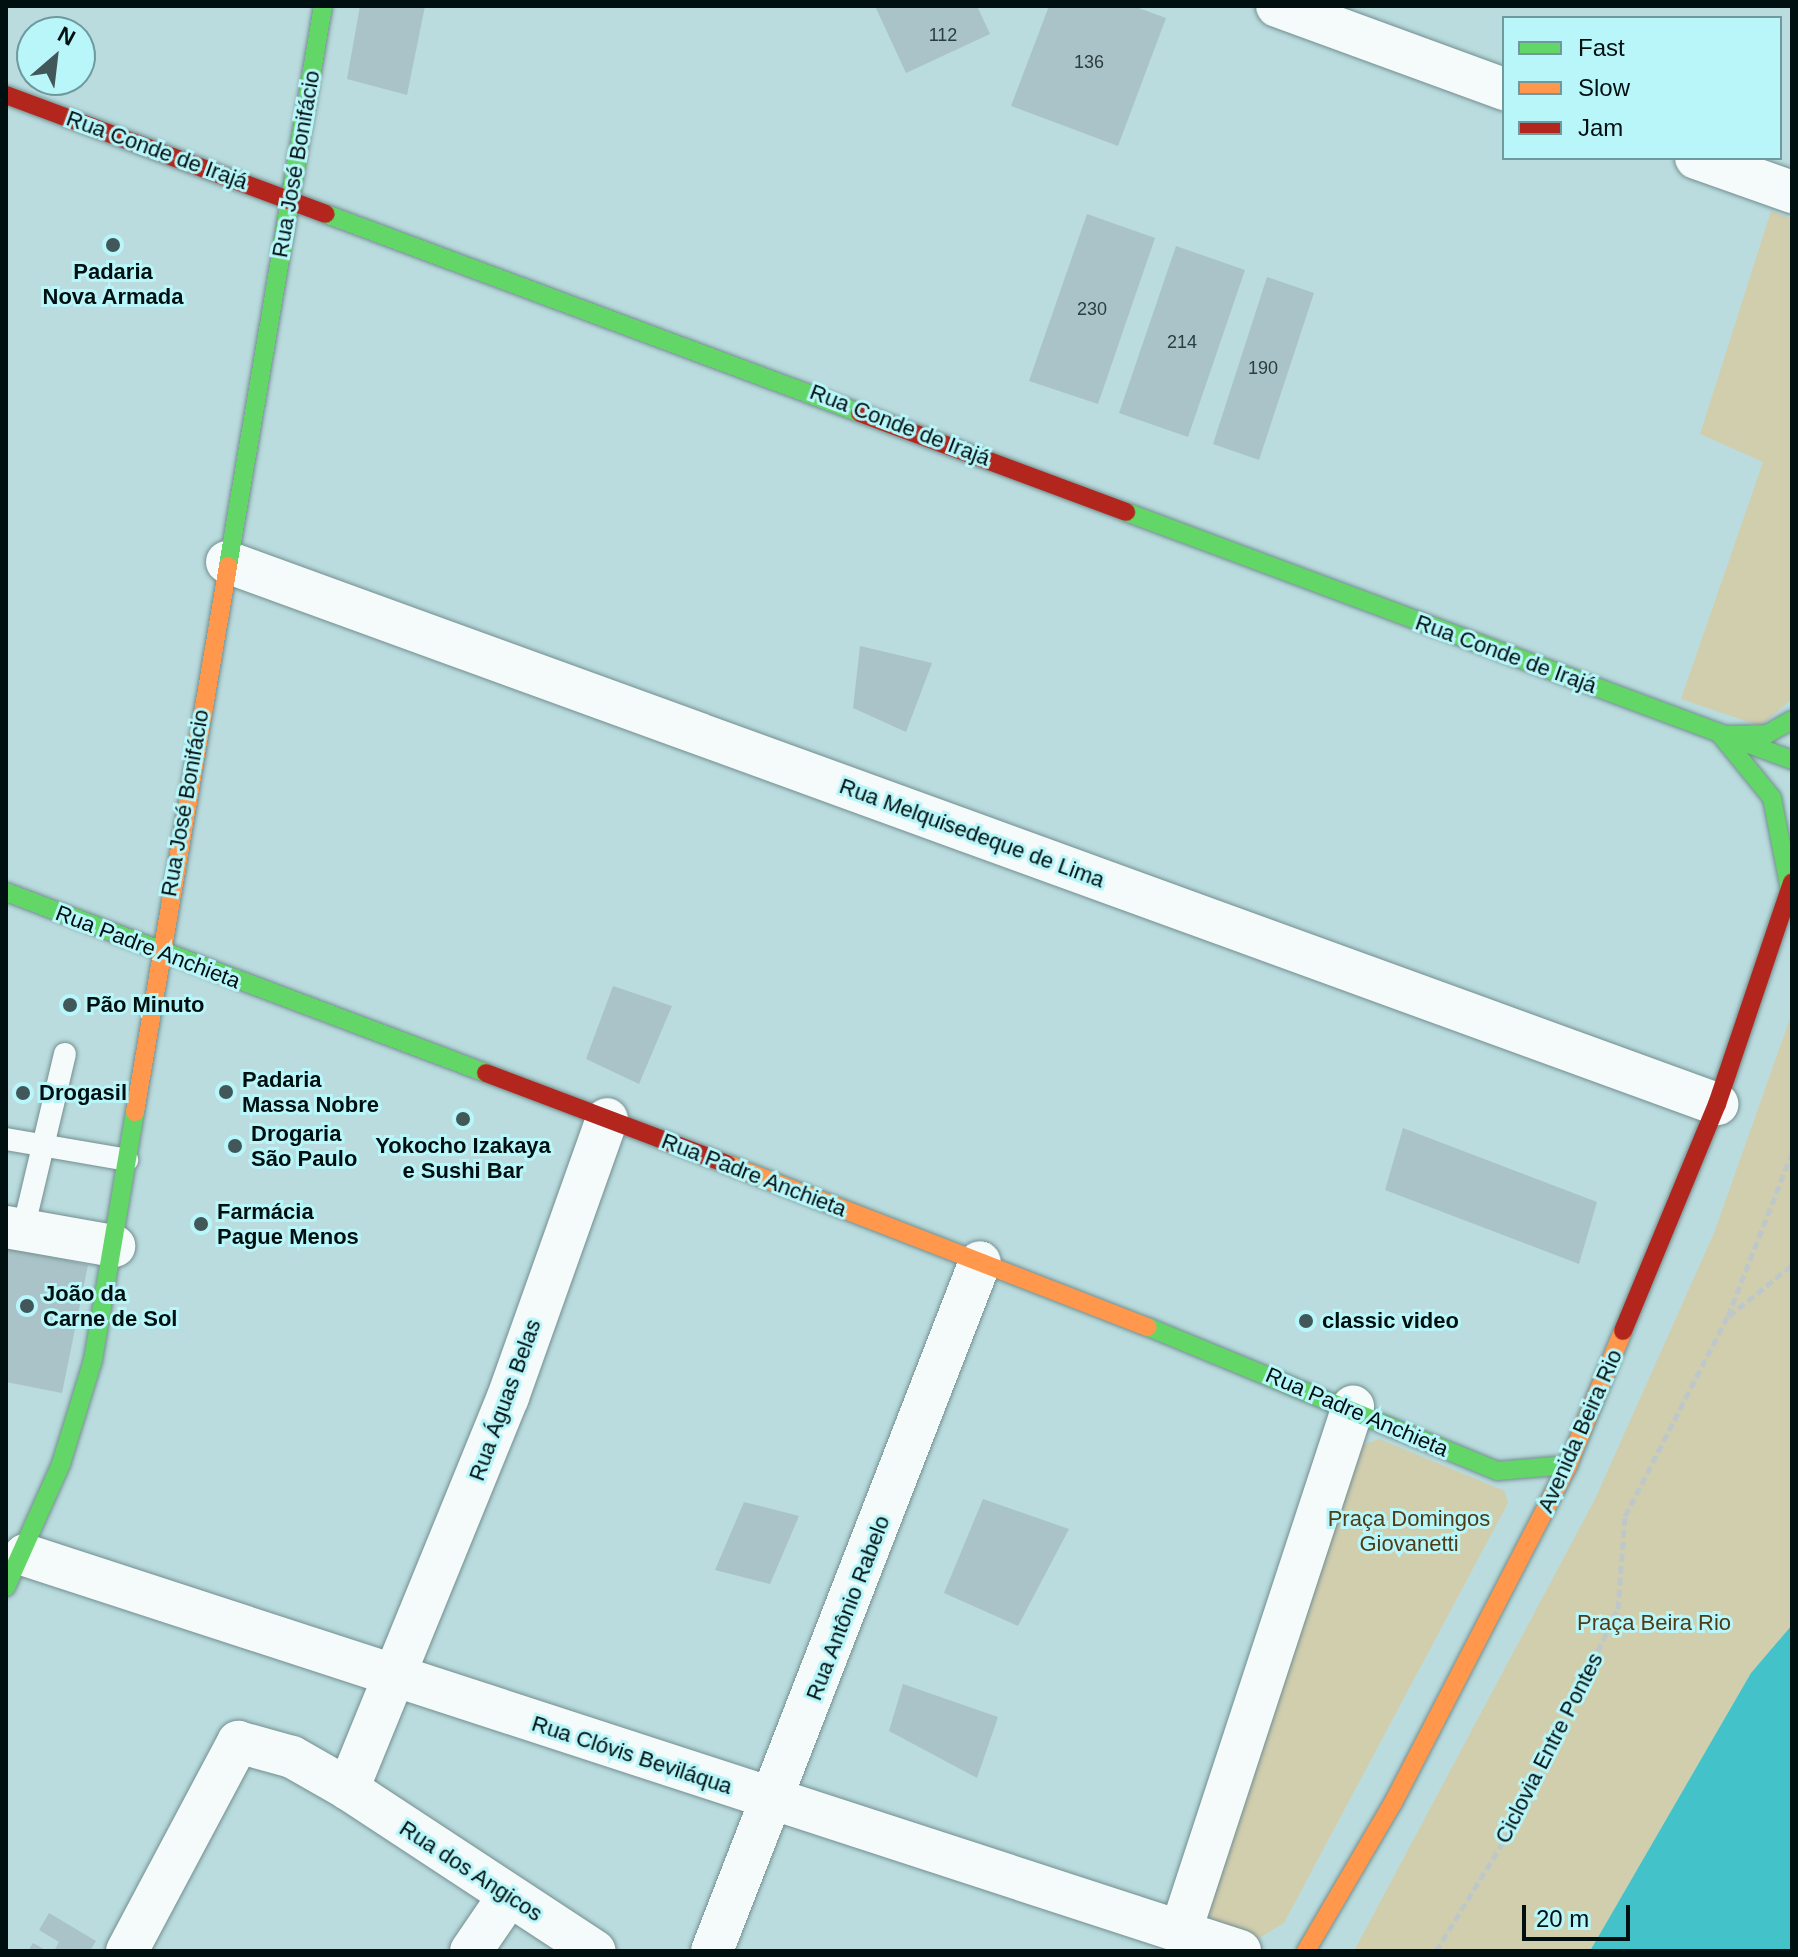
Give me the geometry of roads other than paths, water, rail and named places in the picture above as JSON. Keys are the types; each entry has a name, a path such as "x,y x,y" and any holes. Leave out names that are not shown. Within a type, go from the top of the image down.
{"main road":[{"name":"Rua José Bonifácio","path":"15,1571 93,1360 114,1246 159,953 323,6"},
{"name":"Rua Conde de Irajá","path":"6,95 290,197 1792,760"},
{"path":"1718,732 1751,737 1792,720"},
{"path":"1718,732 1772,798 1791,887"},
{"name":"Avenida Beira Rio","path":"1306,1951 1393,1803 1568,1465 1717,1104 1791,887"},
{"name":"Rua Padre Anchieta","path":"6,892 159,953 607,1119 980,1262 1353,1407 1497,1471 1568,1465"},
{"name":"Rua Padre Anchieta","path":"1497,1471 1518,1502 1529,1539"}],"street":[{"path":"1291,9 1502,88"},
{"path":"1702,160 1792,192"},
{"name":"Rua Melquisedeque de Lima","path":"227,562 1717,1104"},
{"name":"Rua Águas Belas","path":"399,1678 607,1119"},
{"path":"14,1229 114,1246"},
{"name":"Rua Antônio Rabelo","path":"712,1951 774,1802 980,1262"},
{"path":"1181,1930 1353,1407"},
{"name":"Rua Clóvis Beviláqua","path":"15,1571 399,1678 1240,1951"},
{"path":"348,1789 399,1678"},
{"name":"Rua dos Angicos","path":"127,1951 238,1742 292,1757 348,1789 508,1897 595,1951"},
{"path":"471,1951 508,1897"}],"lane":[{"path":"14,1229 43,1145 65,1054"},
{"path":"6,1139 127,1160"}],"water":[{"path":"1792,1625 1792,1951 1590,1951 1751,1673"}],"place":[{"name":"Padaria Nova Armada","path":"113,245"},
{"name":"Pão Minuto","path":"70,1005"},
{"name":"Padaria Massa Nobre","path":"226,1092"},
{"name":"Drogasil","path":"23,1093"},
{"name":"Yokocho Izakaya e Sushi Bar","path":"463,1119"},
{"name":"Drogaria São Paulo","path":"235,1146"},
{"name":"Farmácia Pague Menos","path":"201,1224"},
{"name":"João da Carne de Sol","path":"27,1306"},
{"name":"classic video","path":"1306,1321"}],"park label":[{"name":"Praça Domingos Giovanetti","path":"1409,1530"},
{"name":"Praça Beira Rio","path":"1654,1623"}]}
